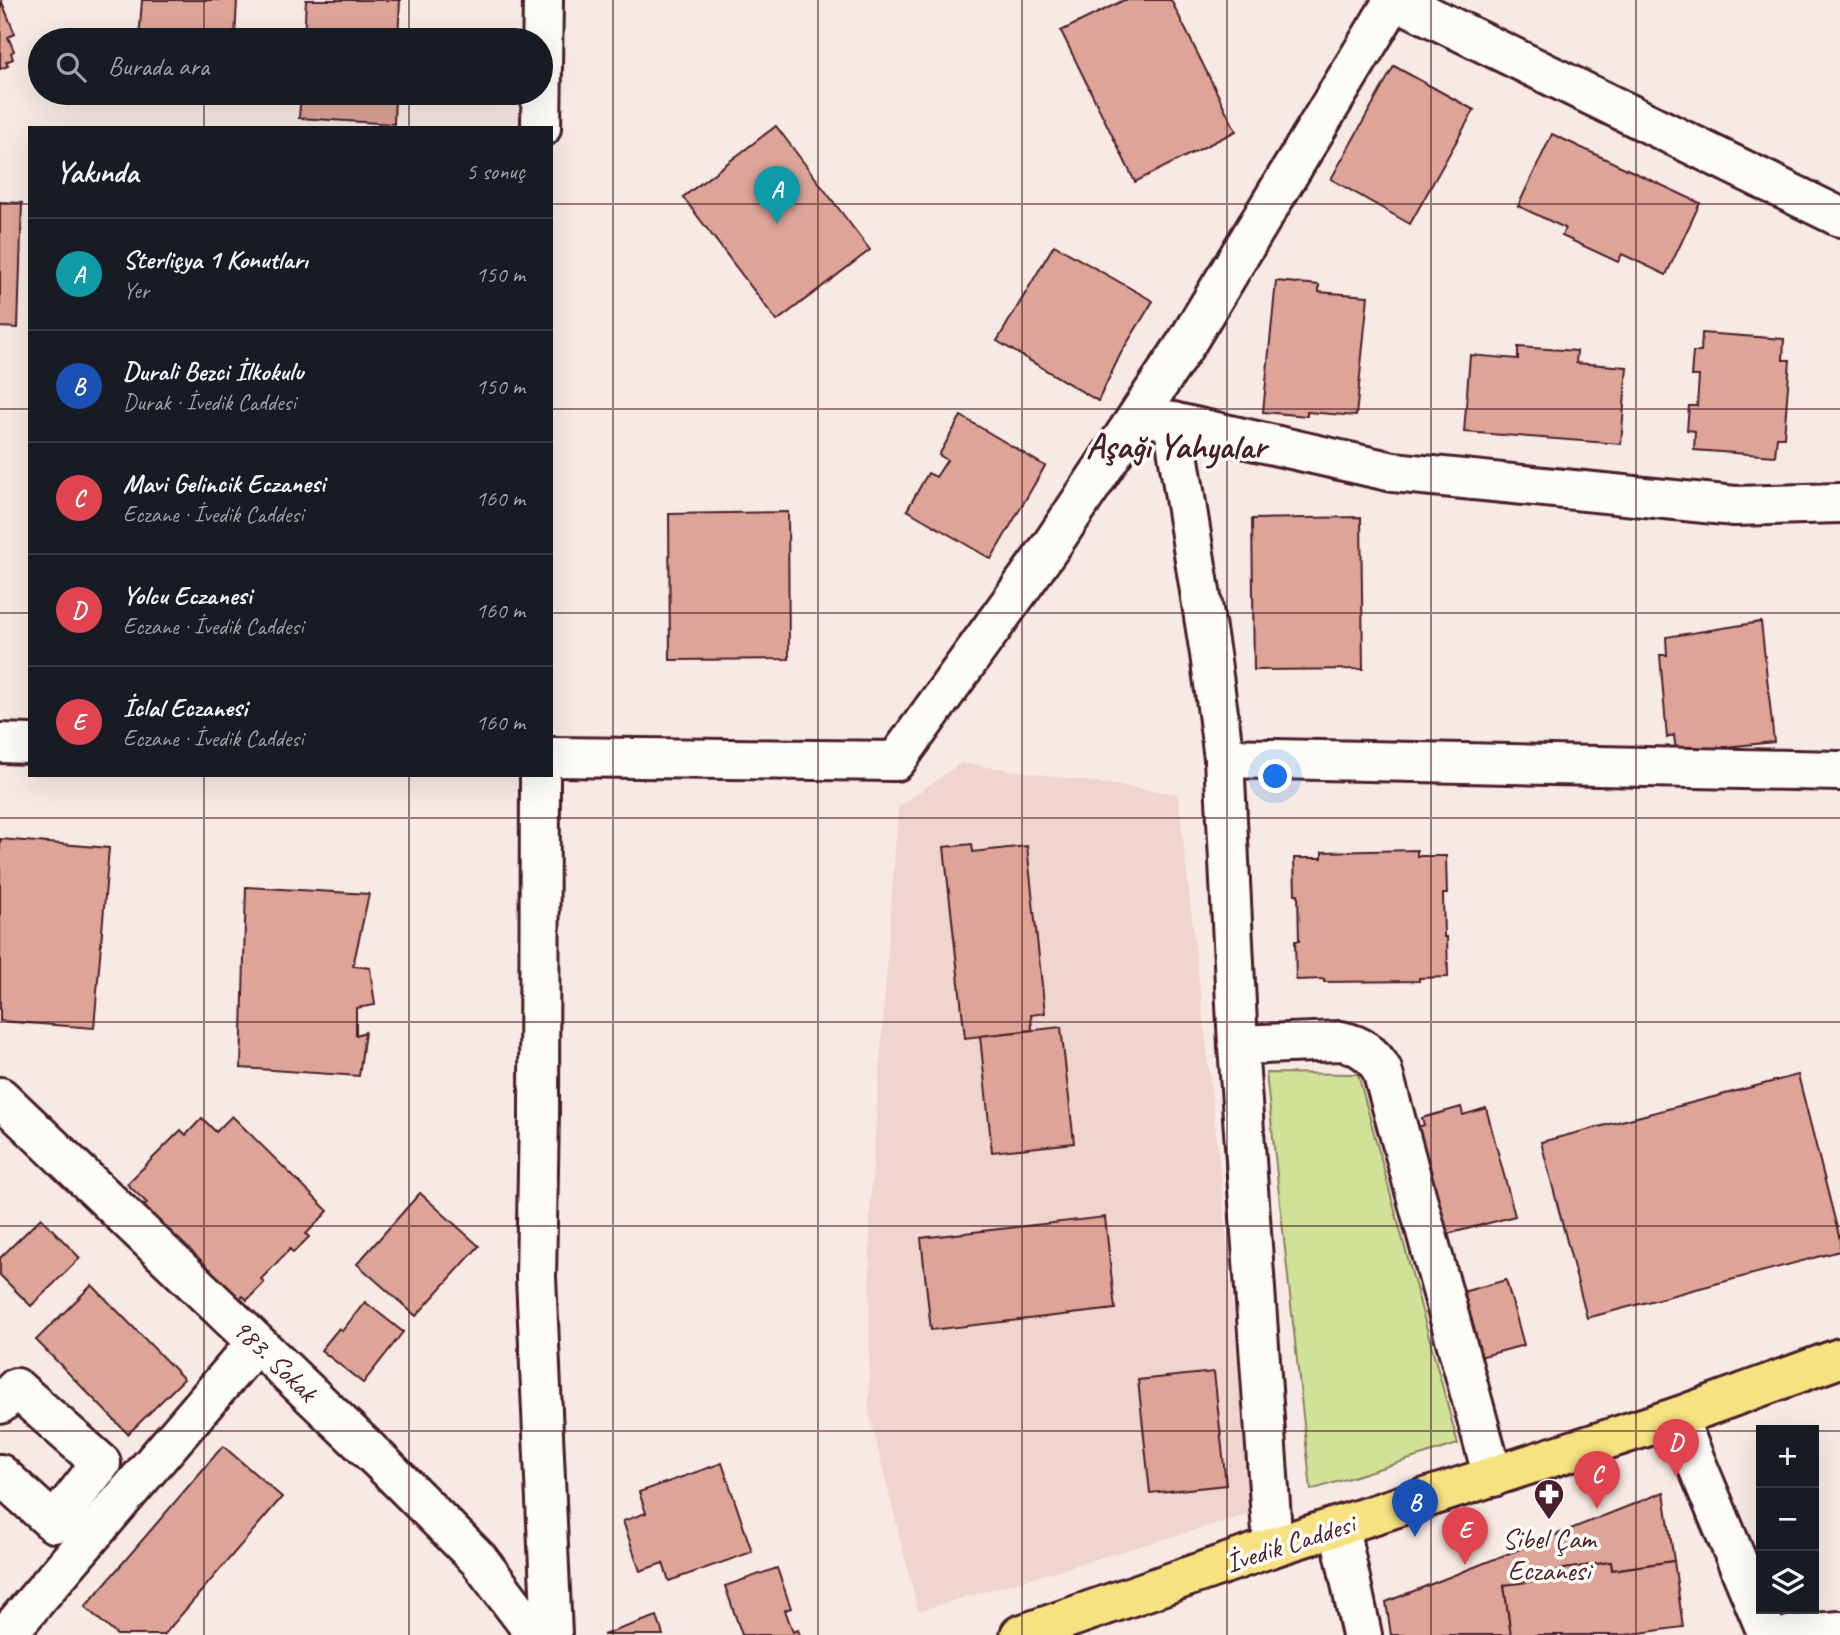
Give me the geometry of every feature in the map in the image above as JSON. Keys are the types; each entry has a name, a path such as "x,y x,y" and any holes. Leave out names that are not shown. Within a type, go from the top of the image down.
{"main road":[{"name":"İvedik Caddesi","path":"1041,1631 1273,1547 1677,1416 1840,1358"}],"street":[{"path":"543,0 543,28"},
{"path":"553,757 896,761 1051,546 1156,418 1194,330 1395,0 1840,217"},
{"path":"541,105 541,126"},
{"path":"1156,418 1393,472 1735,506 1840,503"},
{"path":"1156,418 1210,654 1224,758 1238,1045 1273,1547"},
{"path":"0,743 28,744"},
{"path":"1224,758 1840,771"},
{"path":"540,777 536,1277 552,1635"},
{"path":"1238,1045 1341,1041 1354,1044 1375,1059 1382,1070 1493,1477"},
{"name":"983. Sokak","path":"0,1097 479,1560 536,1635"},
{"path":"6,1635 257,1343"},
{"path":"0,1405 16,1388 101,1463 54,1523 0,1474"},
{"path":"1677,1416 1768,1635"},
{"path":"1339,1527 1362,1635"},
{"path":"1792,1635 1840,1631"}],"shaded area":[{"path":"961,763 1178,794 1222,1184 1250,1514 918,1611 869,1413 870,1206 898,807"}],"green space":[{"path":"1266,1073 1358,1074 1458,1444 1311,1490"}],"building":[{"path":"1,0 15,34 8,37 14,51 11,53 13,59 6,62 8,66 0,69"},
{"path":"142,0 237,0 236,28 140,28"},
{"path":"306,0 400,0 399,28 305,28"},
{"path":"1124,0 1171,0 1236,131 1135,182 1061,31"},
{"path":"1394,66 1474,110 1410,224 1331,179"},
{"path":"300,105 395,105 394,124 299,118"},
{"path":"776,126 870,250 777,321 683,197"},
{"path":"1552,134 1700,203 1666,275 1622,254 1618,262 1562,236 1565,228 1518,206"},
{"path":"0,202 22,203 18,328 0,327"},
{"path":"1054,245 1153,301 1121,353 1098,401 997,341"},
{"path":"1276,281 1319,285 1319,292 1368,296 1356,416 1307,412 1307,416 1263,412"},
{"path":"1702,333 1784,339 1783,360 1790,360 1784,437 1777,437 1775,456 1694,450 1695,431 1687,430 1689,406 1697,406 1699,376 1691,376 1693,352 1701,352"},
{"path":"1518,347 1577,351 1576,363 1627,367 1621,444 1464,432 1470,355 1518,359"},
{"path":"961,416 1045,466 991,559 907,510 928,473 936,477 947,460 939,455"},
{"path":"788,512 789,659 670,660 669,514"},
{"path":"1361,517 1363,669 1254,670 1252,519"},
{"path":"1761,622 1774,742 1676,752 1674,735 1667,738 1660,655 1667,655 1666,637"},
{"path":"0,839 109,848 94,1028 0,1021"},
{"path":"972,844 973,852 1027,846 1045,1013 1031,1015 1032,1030 965,1038 944,847"},
{"path":"1417,850 1417,856 1446,856 1447,894 1443,894 1448,977 1419,978 1419,981 1296,980 1295,941 1299,941 1294,858 1322,858 1322,852"},
{"path":"246,887 369,894 353,966 370,968 375,1005 356,1008 356,1035 365,1032 359,1076 241,1068"},
{"path":"1061,1027 1074,1143 992,1152 980,1036"},
{"path":"1798,1075 1840,1240 1840,1251 1587,1318 1541,1142"},
{"path":"1461,1107 1463,1115 1486,1108 1515,1216 1448,1234 1418,1127 1424,1125 1422,1118"},
{"path":"232,1116 328,1211 306,1234 309,1237 293,1253 290,1249 261,1279 264,1283 247,1300 243,1296 231,1309 135,1214 147,1203 127,1184 181,1130 186,1135 202,1118 216,1132"},
{"path":"420,1193 479,1246 416,1316 357,1264"},
{"path":"1105,1217 1115,1309 931,1330 921,1238"},
{"path":"41,1218 80,1258 31,1306 0,1275 0,1258"},
{"path":"1506,1280 1524,1345 1465,1361 1448,1296"},
{"path":"92,1285 184,1379 128,1434 36,1340"},
{"path":"365,1302 403,1332 363,1383 321,1350 339,1328 342,1331"},
{"path":"1214,1372 1226,1485 1150,1493 1138,1380"},
{"path":"223,1446 282,1497 164,1635 117,1635 85,1607"},
{"path":"722,1463 752,1552 669,1581 663,1563 640,1571 623,1521 646,1513 639,1492"},
{"path":"1664,1492 1674,1561 1612,1570 1611,1562 1558,1570 1559,1578 1504,1585 1511,1635 1391,1635 1386,1602"},
{"path":"1674,1561 1683,1627 1625,1635 1511,1635 1504,1585 1559,1578 1558,1570 1611,1562 1612,1570"},
{"path":"777,1568 791,1608 785,1610 793,1632 798,1630 800,1635 742,1635 725,1586"},
{"path":"657,1616 663,1635 603,1635"}],"place":[{"name":"Sterliçya 1 Konutları","path":"777,224"},
{"name":"Yolcu Eczanesi","path":"1676,1477"},
{"name":"Mavi Gelincik Eczanesi","path":"1597,1509"},
{"name":"Sibel Çam Eczanesi","path":"1549,1521"},
{"name":"Durali Bezci İlkokulu","path":"1415,1537"},
{"name":"İclal Eczanesi","path":"1465,1565"}],"district":[{"name":"Aşağı Yahyalar","path":"1176,446"}]}
